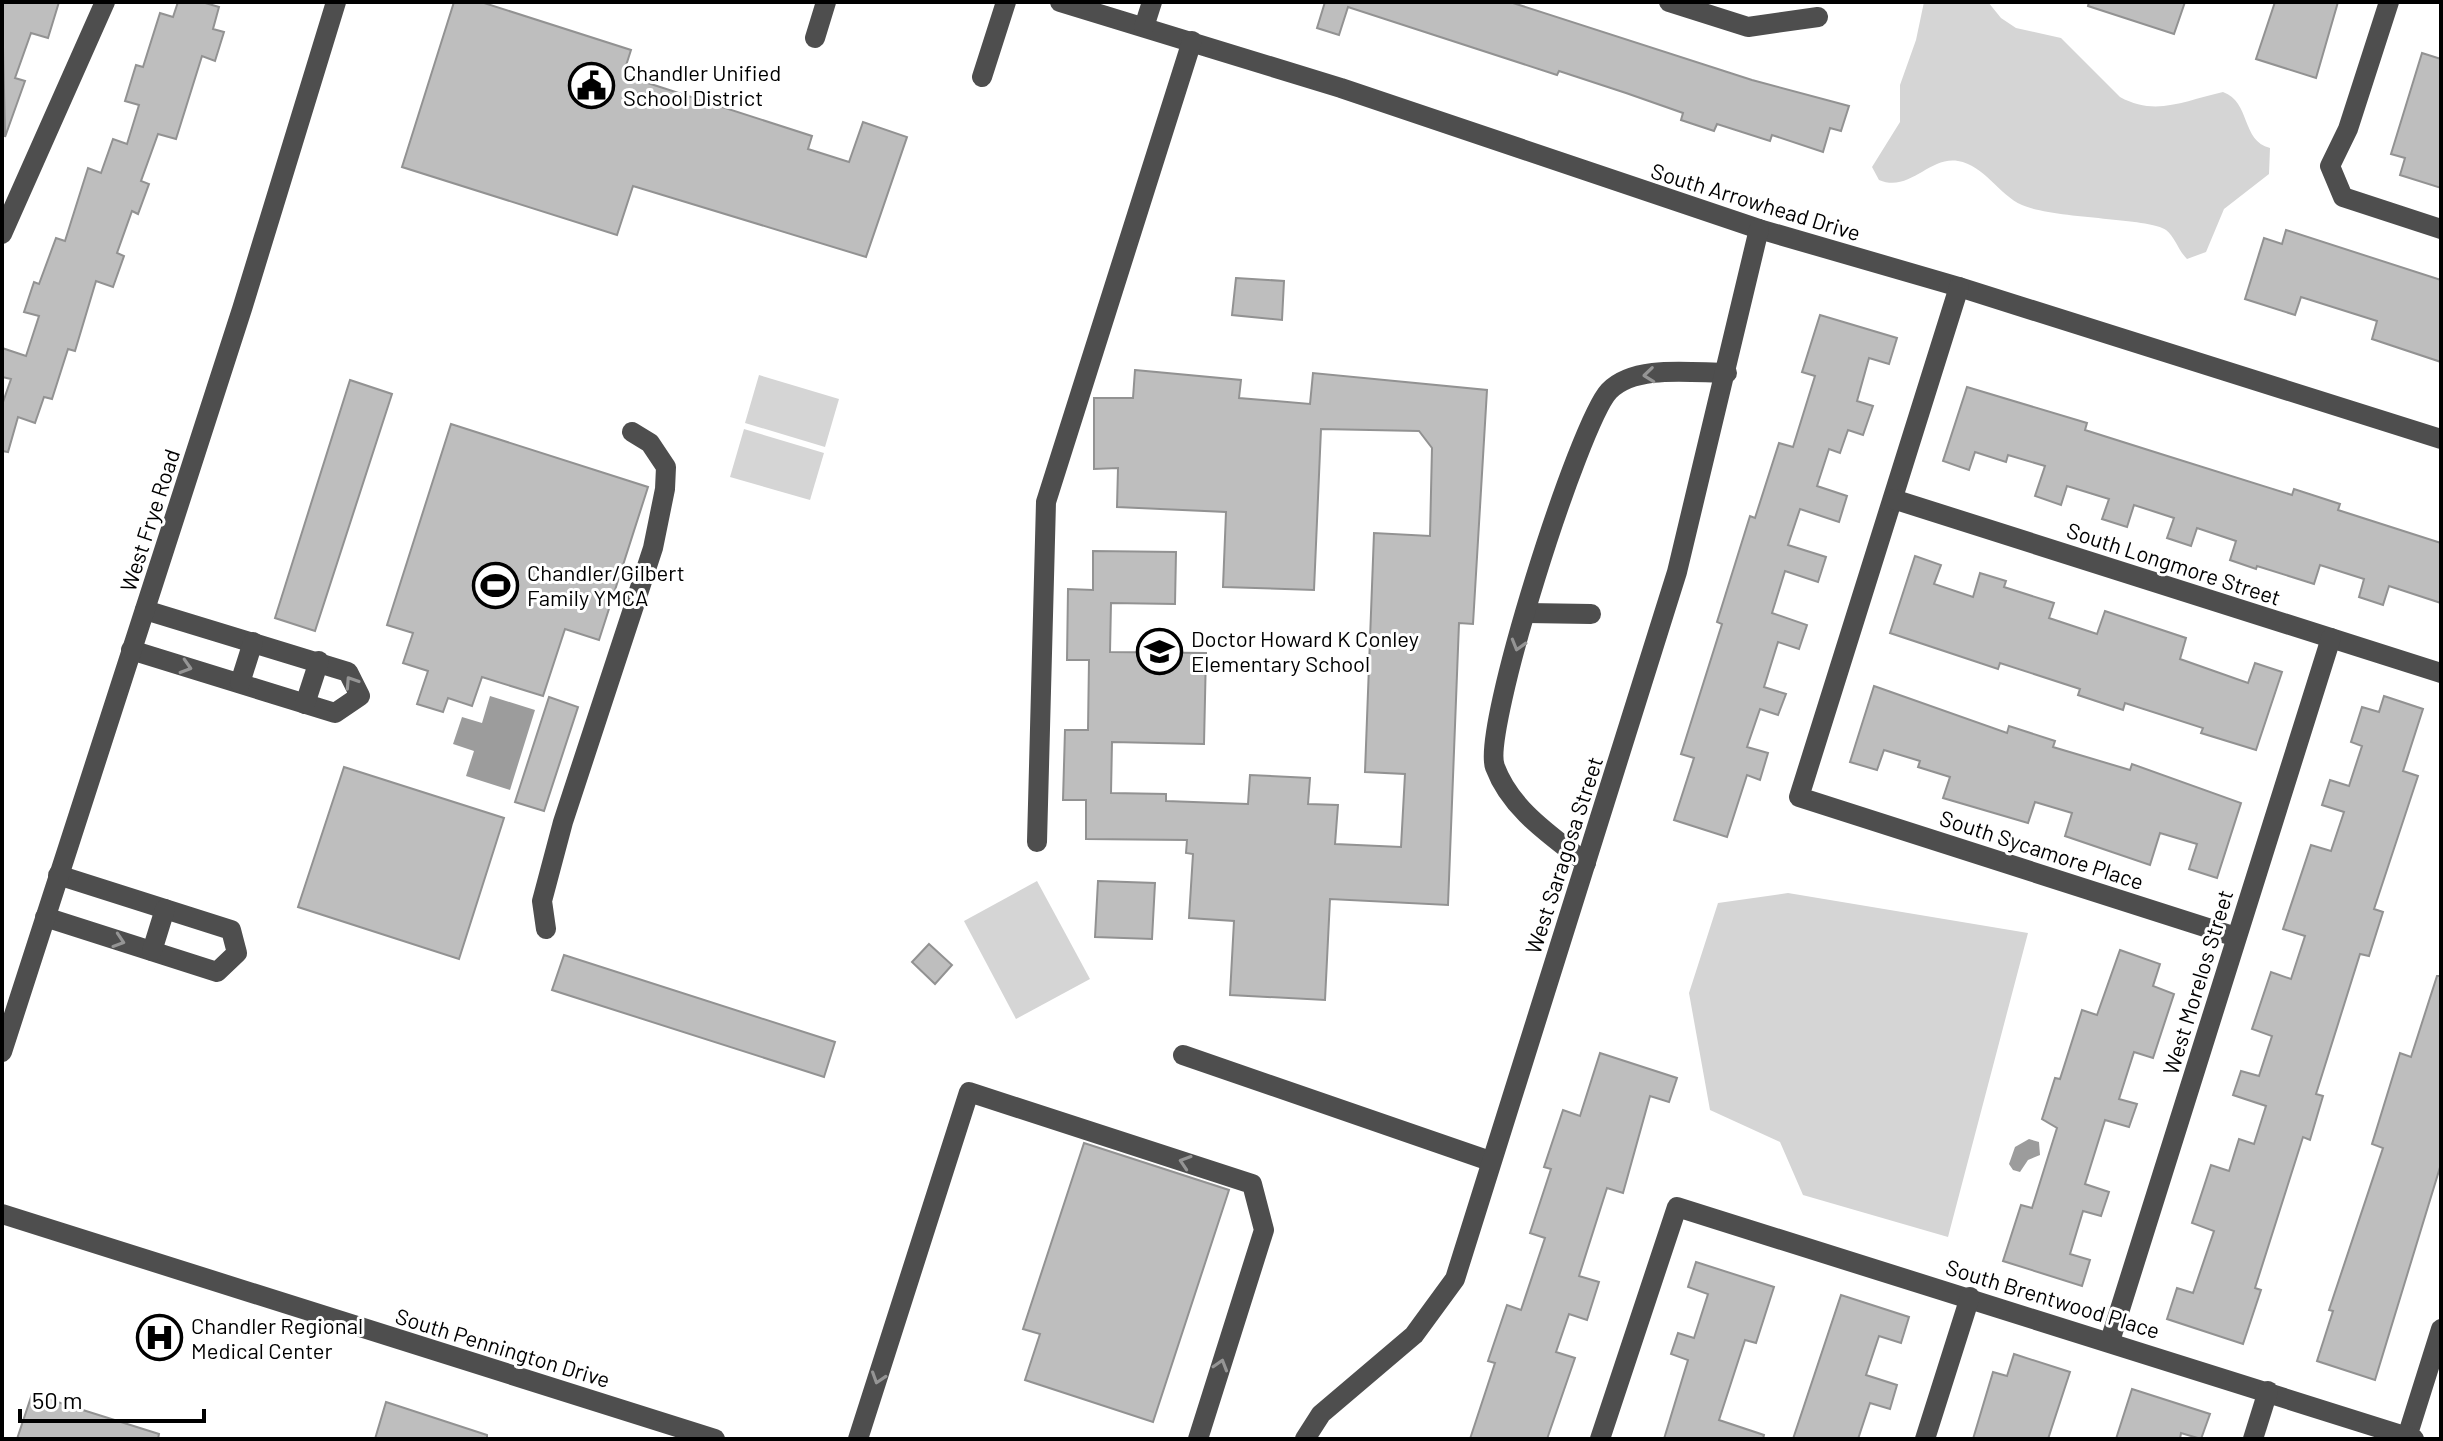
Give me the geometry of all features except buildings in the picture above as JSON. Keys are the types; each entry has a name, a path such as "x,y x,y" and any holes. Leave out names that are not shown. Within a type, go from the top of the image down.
{"street":[{"path":"3,231 105,2"},
{"name":"West Frye Road","path":"2,1052 336,2"},
{"path":"815,38 826,2"},
{"path":"982,77 1006,2"},
{"name":"South Arrowhead Drive","path":"1060,2 1117,10 1144,27 1759,229 1959,287 2441,439"},
{"path":"1144,27 1152,2"},
{"path":"1669,2 1748,27 1818,17"},
{"path":"2389,2 2348,129 2330,166 2343,197 2441,229"},
{"path":"1037,842 1046,502 1192,41"},
{"name":"West Saragosa Street","path":"1305,1439 1321,1414 1414,1335 1455,1279 1677,572 1759,229"},
{"path":"1893,499 1959,287"},
{"path":"1586,863 1527,815 1494,766 1497,714 1566,484 1596,408 1611,388 1633,377 1727,373"},
{"path":"546,929 542,901 563,822 653,548 665,489 666,467 650,443 632,432"},
{"name":"South Longmore Street","path":"1893,499 2441,673"},
{"name":"South Sycamore Place","path":"1893,499 1799,797 2236,937"},
{"path":"131,650 335,713 360,696 348,672 145,610"},
{"path":"1527,613 1591,614"},
{"name":"West Morelos Street","path":"2110,1341 2331,638"},
{"path":"240,683 253,642"},
{"path":"305,704 319,661"},
{"path":"45,917 217,972 237,953 231,930 58,875"},
{"path":"152,951 165,909"},
{"path":"1183,1055 1490,1161"},
{"path":"858,1439 969,1092 1252,1184 1264,1230 1198,1439"},
{"name":"South Brentwood Place","path":"1600,1439 1677,1207 2410,1438"},
{"name":"South Pennington Drive","path":"2,1214 715,1439"},
{"path":"1925,1439 1970,1297"},
{"path":"2410,1438 2441,1329"},
{"path":"2253,1439 2268,1391"}],"shaded area":[{"path":"1924,2 1988,2 2001,18 2016,28 2061,38 2120,97 2133,103 2171,105 2223,92 2238,104 2254,138 2270,148 2269,174 2224,209 2206,252 2187,259 2169,233 2157,226 2037,210 2022,205 1976,168 1958,161 1938,164 1900,182 1879,180 1872,167 1900,122 1900,85 1916,40"},
{"path":"759,375 839,399 825,447 745,423"},
{"path":"744,429 824,453 810,500 730,477"},
{"path":"490,696 535,710 510,790 466,776 474,751 453,744 462,717 482,723"},
{"path":"1037,881 1090,979 1016,1019 964,921"},
{"path":"1788,893 2028,933 1948,1237 1803,1195 1780,1142 1710,1110 1689,993 1718,903"},
{"path":"2029,1139 2039,1142 2040,1155 2028,1160 2020,1172 2013,1170 2009,1164 2015,1147"}],"place":[{"name":"Chandler Unified School District","path":"592,85"},
{"name":"Chandler/Gilbert Family YMCA","path":"496,585"},
{"name":"Doctor Howard K Conley Elementary School","path":"1160,651"},
{"name":"Chandler Regional Medical Center","path":"160,1338"}]}
